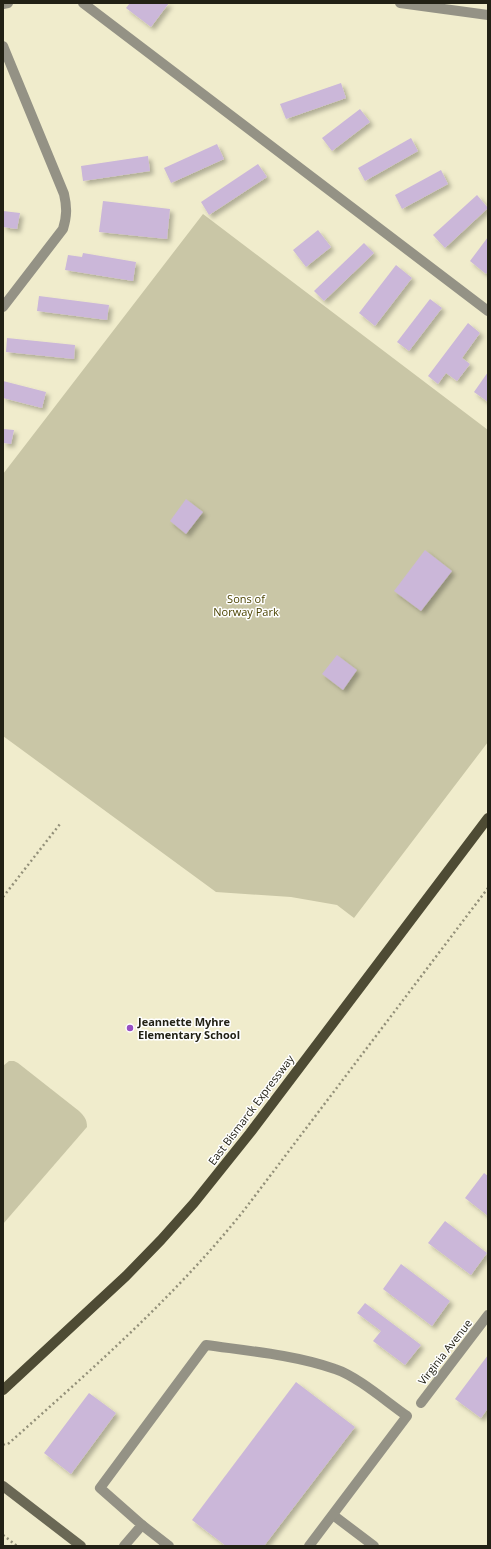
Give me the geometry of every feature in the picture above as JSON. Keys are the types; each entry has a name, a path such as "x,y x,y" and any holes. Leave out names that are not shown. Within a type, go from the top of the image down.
{"main road":[{"name":"East Bismarck Expressway","path":"3,1390 126,1276 194,1203 250,1133 488,818"}],"street":[{"path":"3,4 8,3"},
{"path":"83,3 488,311"},
{"path":"400,3 488,15"},
{"path":"3,46 64,194 67,206 67,217 63,229 3,307"},
{"name":"Virginia Avenue","path":"421,1403 488,1315"},
{"path":"169,1546 142,1525 100,1488 206,1345 285,1357 336,1369 356,1380 407,1416 309,1546"},
{"path":"3,1486 81,1546"},
{"path":"333,1515 374,1546"},
{"path":"124,1546 142,1525"}],"path":[{"path":"3,898 60,824"},
{"path":"5,1444 120,1344 163,1302 211,1251 245,1209 488,888"},
{"path":"3,1536 17,1546"}],"green space":[{"name":"Sons of Norway Park","path":"203,214 488,430 488,742 354,918 337,905 291,897 216,892 3,736 3,474"},
{"path":"9,1061 18,1063 79,1111 85,1118 87,1127 3,1224 3,1066"}],"building":[{"path":"130,3 169,3 151,27 126,8"},
{"path":"341,83 346,98 286,119 280,104"},
{"path":"360,109 370,122 332,151 322,138"},
{"path":"411,138 418,151 365,181 358,168"},
{"path":"217,144 224,159 171,183 164,168"},
{"path":"148,156 150,171 83,181 81,166"},
{"path":"258,164 267,177 209,215 201,202"},
{"path":"441,170 448,184 402,209 395,195"},
{"path":"477,195 488,208 445,248 433,235"},
{"path":"103,201 170,209 167,239 99,232"},
{"path":"3,211 20,213 17,229 3,227"},
{"path":"318,230 331,247 306,267 293,250"},
{"path":"488,237 488,271 486,274 470,261"},
{"path":"364,243 374,253 324,301 314,291"},
{"path":"83,253 136,262 133,281 65,270 68,255 82,257"},
{"path":"396,265 412,278 375,326 359,313"},
{"path":"39,296 109,305 107,320 37,311"},
{"path":"430,299 442,308 409,351 397,342"},
{"path":"468,323 480,333 462,358 470,364 457,381 446,373 438,384 428,376"},
{"path":"7,338 75,345 74,359 6,352"},
{"path":"488,372 488,402 474,392"},
{"path":"3,381 46,392 42,408 3,398"},
{"path":"3,429 14,430 11,444 3,443"},
{"path":"186,499 203,512 186,534 170,521"},
{"path":"425,550 452,571 421,611 394,591"},
{"path":"337,655 357,670 343,690 322,674"},
{"path":"484,1173 488,1176 488,1216 465,1198"},
{"path":"445,1221 487,1253 471,1275 428,1243"},
{"path":"401,1264 450,1301 432,1326 383,1289"},
{"path":"365,1303 421,1345 405,1365 373,1341 381,1331 357,1313"},
{"path":"488,1355 488,1408 481,1418 455,1399"},
{"path":"296,1382 355,1427 264,1546 226,1546 192,1520"},
{"path":"89,1393 116,1413 71,1474 44,1453"}],"place":[{"name":"Jeannette Myhre Elementary School","path":"130,1028"}]}
